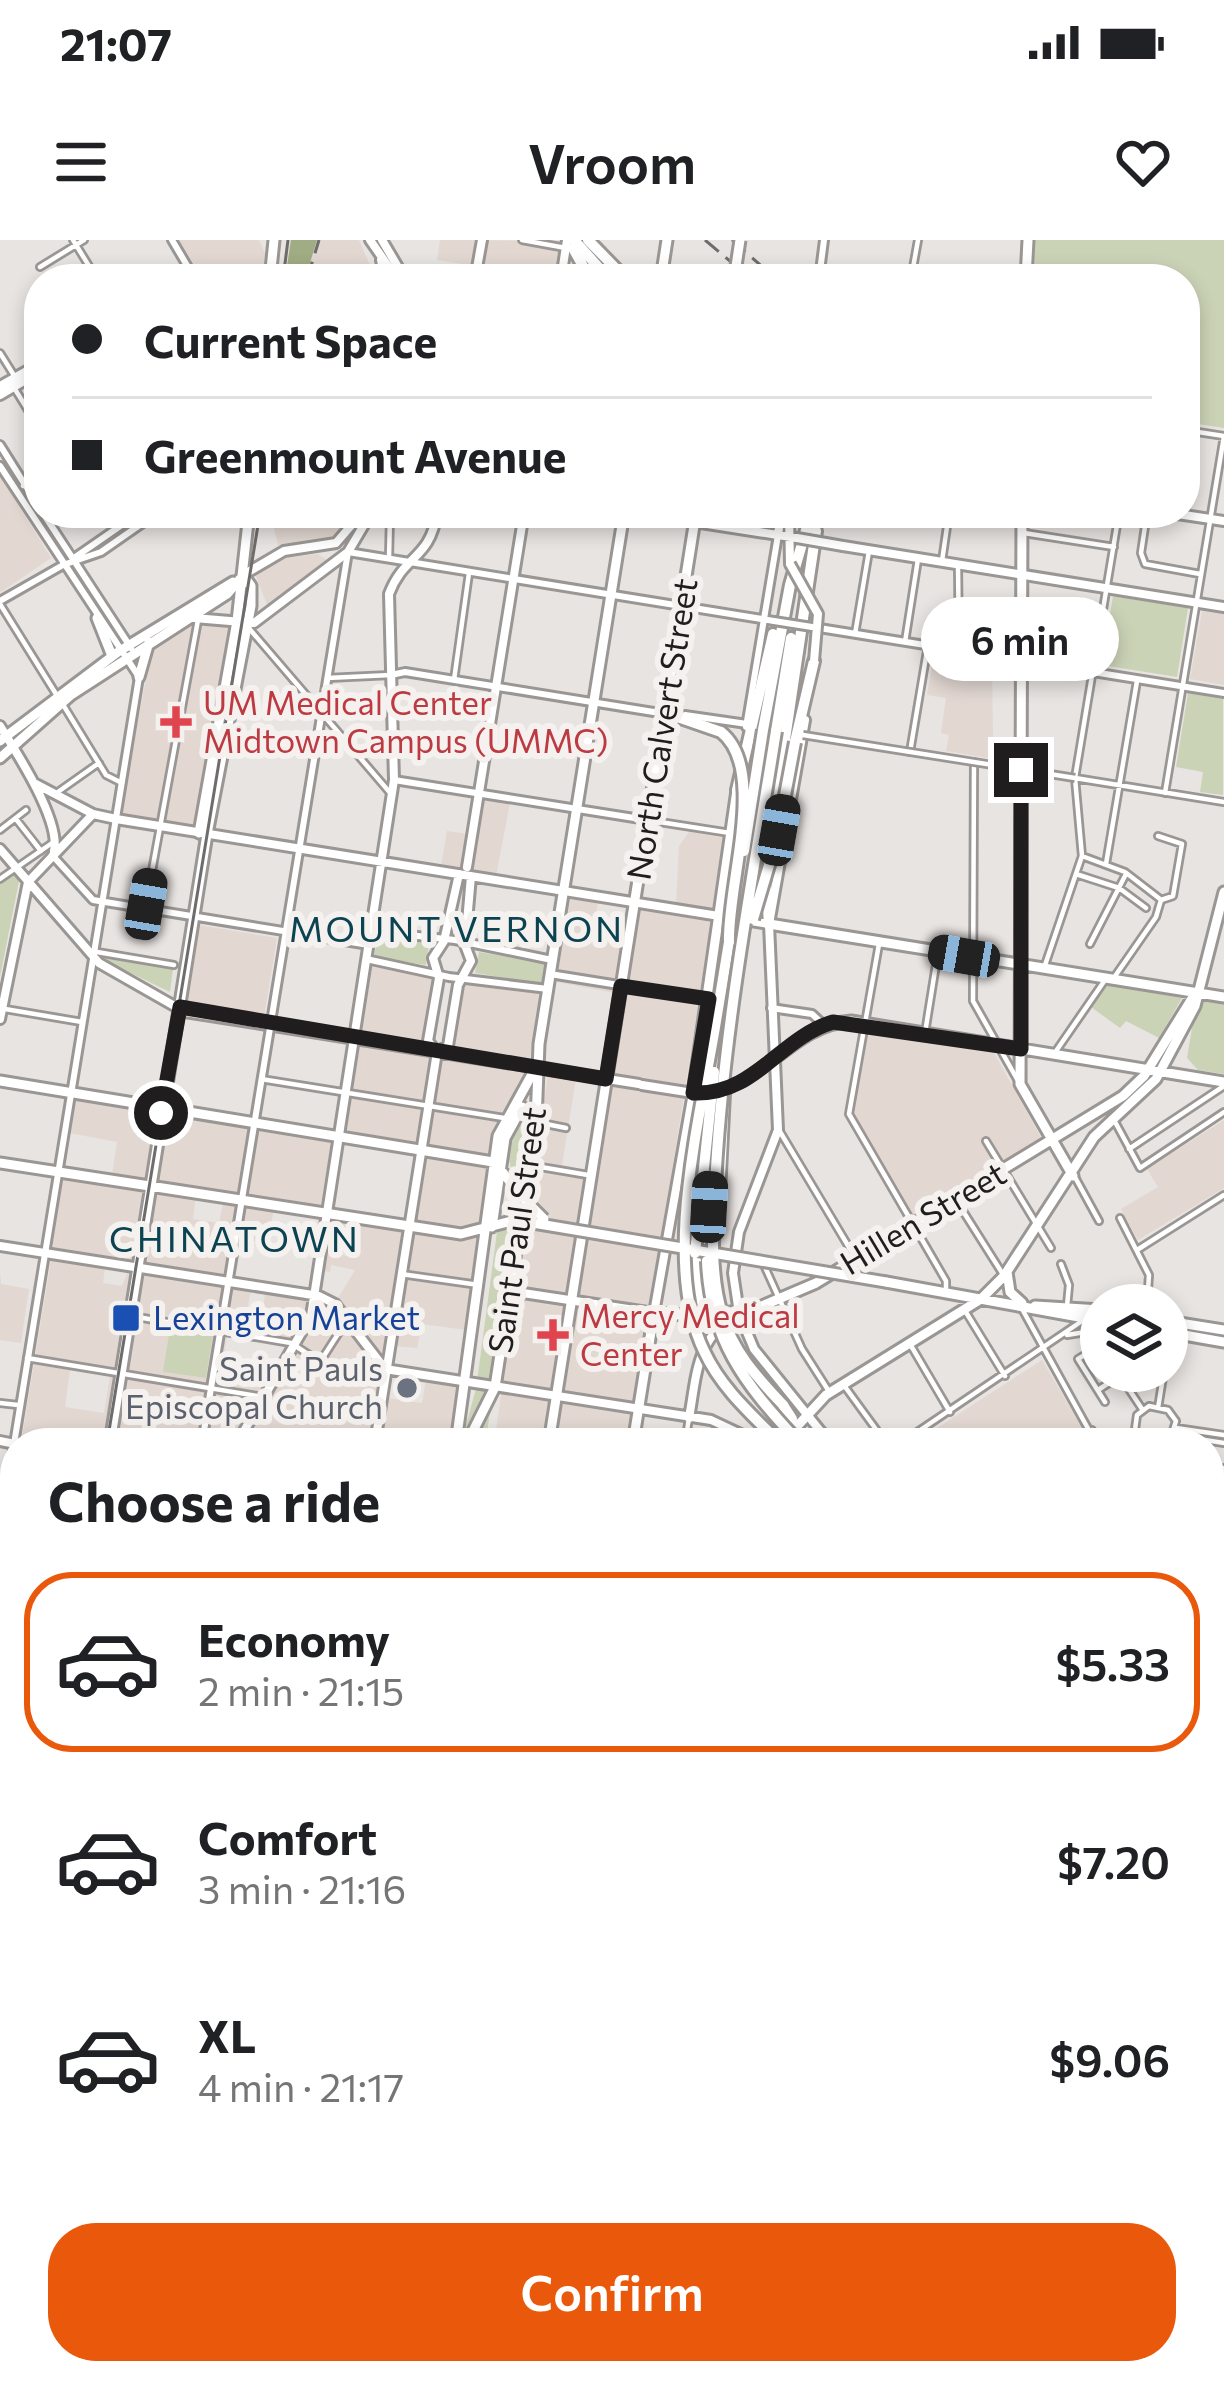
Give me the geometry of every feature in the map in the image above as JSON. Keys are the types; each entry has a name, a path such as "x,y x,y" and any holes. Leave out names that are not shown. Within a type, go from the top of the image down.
{"highway":[{"path":"588,240 611,264"},
{"path":"568,242 592,264"},
{"path":"737,790 762,672 807,528"},
{"path":"779,1428 735,1368 711,1306 708,1222 775,730 799,593 817,528"},
{"path":"769,924 767,854 790,585"},
{"path":"742,948 777,838 814,661"},
{"path":"666,714 721,732 739,750 745,778 729,941"},
{"path":"775,730 716,1021 689,1210 688,1303 716,1372 775,1428"},
{"path":"702,1316 695,1252 716,1021"},
{"path":"723,1092 714,1210 719,1302 744,1361 791,1414 790,1428"},
{"path":"685,1317 693,1310 697,1287"}],"main road":[{"path":"0,390 24,376"},
{"path":"1200,517 1224,521"},
{"path":"112,1428 194,918 203,833 249,623 243,575 248,528"},
{"path":"53,854 57,840 34,782 2,734 276,554 342,540 353,528"},
{"path":"199,614 249,623 348,552 359,528"},
{"path":"246,1428 309,1322 394,779 389,594 434,539 435,528"},
{"path":"437,1052 428,1039 438,971 434,952 444,941 466,873 522,528"},
{"name":"Saint Paul Street","path":"474,1428 495,1387 536,1119 536,1067 562,890 621,528"},
{"name":"North Calvert Street","path":"551,1428 694,528"},
{"path":"743,528 1224,607"},
{"path":"786,528 790,564 813,601 819,628 769,924 778,1130 733,1258 739,1313 764,1365 817,1428"},
{"path":"1022,528 1020,1084 1073,1176"},
{"path":"314,548 348,552"},
{"path":"0,758 59,699 112,656 199,614 243,575"},
{"path":"98,618 112,656"},
{"path":"141,672 149,642"},
{"path":"34,782 93,814 116,819 1224,997"},
{"path":"636,1428 709,999 737,790"},
{"path":"0,1019 28,882 93,814"},
{"path":"0,849 105,968 180,1007 270,1025 693,1093 723,1092 824,1025 866,1024 1224,1084"},
{"path":"377,1428 437,1052 449,1042 461,975 471,961 465,945 466,873"},
{"path":"797,1428 805,1414 830,1393 981,1299 1005,1274 1073,1176 1090,1142 1145,1092 1196,992 1224,892"},
{"path":"459,1428 505,1118 536,1067"},
{"name":"Hillen Street","path":"654,1313 685,1317 739,1313 781,1300 1051,1141 1129,1092 1154,1070"},
{"path":"0,1081 421,1148 497,1166 533,1213 561,1225"},
{"path":"488,1228 487,1208 497,1166 516,1112 528,1107 536,1119"},
{"path":"0,1163 461,1234 510,1219 561,1225 1080,1317"},
{"path":"510,1219 517,1192"},
{"path":"0,1246 313,1295 334,1304 385,1369 717,1422 729,1428"},
{"path":"1005,1274 1010,1292 1026,1306 1080,1308"},
{"path":"510,1292 654,1313"},
{"path":"689,1418 698,1359 712,1333 739,1313"},
{"path":"1188,1329 1224,1330"},
{"path":"1188,1334 1224,1342"}],"street":[{"path":"44,264 84,240"},
{"path":"522,240 568,242"},
{"path":"0,353 24,400"},
{"path":"1165,793 1224,436"},
{"path":"0,445 24,482"},
{"path":"0,466 24,504"},
{"path":"16,491 24,486"},
{"path":"40,528 98,618 128,650"},
{"path":"17,1428 141,672 53,528"},
{"path":"74,561 76,554 116,528"},
{"path":"122,783 109,777 99,763 0,603 63,565 101,552 135,528"},
{"path":"389,558 390,528"},
{"path":"941,562 947,528"},
{"path":"1044,968 1082,856 1075,778 1117,528"},
{"path":"1145,528 1141,553 1145,564 1201,574"},
{"path":"1022,533 1114,547"},
{"path":"737,790 764,619 787,537"},
{"path":"855,634 869,550"},
{"path":"205,1428 348,552 1224,693"},
{"path":"905,642 919,558"},
{"path":"958,564 959,650"},
{"path":"454,680 470,571"},
{"path":"146,909 199,614"},
{"path":"249,623 392,795"},
{"path":"910,752 928,645"},
{"path":"327,678 402,671 747,724"},
{"path":"1106,864 1138,679"},
{"path":"803,735 1224,802"},
{"path":"974,762 974,1003 1020,1084"},
{"path":"55,794 99,763"},
{"path":"378,776 730,833"},
{"path":"0,830 26,810"},
{"path":"16,819 41,851"},
{"path":"1082,856 1126,873 1161,900 1173,898 1181,844 1158,836"},
{"path":"0,879 57,840"},
{"path":"53,854 102,902 368,945"},
{"path":"1090,944 1126,873"},
{"path":"1076,874 1119,888 1146,908"},
{"path":"1054,1054 1156,916 1161,900"},
{"path":"371,931 552,960"},
{"path":"879,944 849,1114 946,1281 946,1293"},
{"path":"92,952 174,965"},
{"path":"925,1034 938,952"},
{"path":"366,959 548,989"},
{"path":"550,974 709,999"},
{"path":"2,1008 82,1022"},
{"path":"771,1008 812,1014 824,1025"},
{"path":"261,1079 505,1118"},
{"path":"1129,1149 1224,1084"},
{"path":"721,1212 723,1092"},
{"path":"1106,1107 1140,1168 1224,1112"},
{"path":"536,1119 566,1128"},
{"path":"778,1130 856,1259"},
{"path":"986,1141 1051,1248"},
{"path":"529,1166 591,1175"},
{"path":"1073,1176 1099,1221"},
{"path":"1136,1250 1224,1195"},
{"path":"955,1199 1005,1274"},
{"path":"1120,1217 1150,1284"},
{"path":"583,1230 666,1245"},
{"path":"733,1258 763,1263 830,1393"},
{"path":"1060,1264 1070,1288 1067,1306"},
{"path":"401,1274 477,1285"},
{"path":"1026,1306 1043,1351 1091,1428"},
{"path":"964,1310 1006,1376"},
{"path":"128,1312 135,1318 295,1346 320,1362 347,1321"},
{"path":"698,1359 702,1316"},
{"path":"925,1428 1080,1322"},
{"path":"1062,1335 1080,1333"},
{"path":"909,1344 950,1412"},
{"path":"27,1358 264,1397"},
{"path":"843,1384 875,1428"},
{"path":"1098,1392 1105,1402"},
{"path":"1131,1392 1142,1409 1137,1428"},
{"path":"1158,1408 1161,1392"},
{"path":"0,1402 20,1406"},
{"path":"1142,1409 1168,1410 1174,1428"},
{"path":"687,1428 689,1418"}],"shaded area":[{"path":"179,240 259,240 265,253 264,264 194,264"},
{"path":"290,240 359,240 369,264 287,264"},
{"path":"440,240 558,241 558,263 564,264 463,264 437,260"},
{"path":"0,476 24,515 24,528 32,528 51,558 0,591"},
{"path":"274,528 342,528 334,540 278,545"},
{"path":"318,554 327,560 267,605 256,576 282,558"},
{"path":"1202,611 1224,614 1224,685 1190,679"},
{"name":"UM Medical Center Midtown Campus (UMMC)","path":"188,623 231,626 197,827 121,814 152,646"},
{"path":"934,653 992,661 993,739 988,740 988,758 946,751 949,735 941,733 946,698 927,695"},
{"path":"484,798 510,803 496,876 441,866 447,831 477,835"},
{"path":"689,832 724,838 712,908 676,903 679,846"},
{"path":"569,897 598,901 594,928 601,929 603,922 627,926 630,906 712,918 631,1428 496,1428 548,1074 576,1079 562,1165 588,1171 615,993 557,982"},
{"path":"198,925 277,938 264,1017 185,1005"},
{"path":"372,967 433,977 423,1042 452,1048 464,981 542,993 527,1076 499,1117 466,1330 422,1324 417,1348 394,1346 386,1398 422,1403 427,1373 461,1378 453,1428 253,1428 326,1306 319,1303 320,1290 337,1300 355,1270 331,1265 330,1272 324,1271 334,1209 351,1211 343,1255 353,1258 361,1213 407,1221 418,1154 345,1142"},
{"path":"867,1032 994,1053 1043,1141 913,1218 852,1112"},
{"path":"75,1097 332,1139 320,1209 112,1175 117,1142 69,1133"},
{"path":"1224,1120 1224,1188 1138,1240 1121,1209 1158,1187 1147,1169"},
{"path":"62,1174 196,1195 193,1219 219,1223 224,1199 274,1207 268,1243 239,1239 233,1278 50,1249"},
{"path":"51,1260 105,1268 103,1283 122,1286 128,1271 251,1290 242,1339 227,1337 224,1353 232,1354 232,1364 248,1366 255,1356 276,1369 241,1428 23,1428","holes":["213,1335 206,1378 164,1372","70,1370 110,1376 104,1413 65,1407"]},
{"path":"0,1272 1,1284 29,1289 21,1343 0,1340"},
{"path":"265,1292 308,1298 306,1320 289,1347 260,1342"},
{"path":"1042,1360 1082,1428 937,1428"}],"green space":[{"path":"291,240 317,240 310,264 287,264"},
{"path":"1035,240 1224,240 1224,428 1200,424 1200,264 1034,264"},
{"path":"1113,596 1188,608 1177,677 1102,665"},
{"path":"1188,693 1223,699 1223,795 1200,792 1203,772 1176,767"},
{"path":"14,875 19,881 0,977 0,884"},
{"path":"378,935 429,944 426,965 374,957"},
{"path":"479,952 545,963 541,984 475,973"},
{"path":"106,958 173,969 170,992 108,962"},
{"path":"1106,984 1182,998 1159,1038 1126,1021 1120,1028 1091,1007"},
{"path":"1204,1001 1224,1004 1224,1074 1198,1070 1187,1058 1193,1022"},
{"path":"523,1110 531,1118 521,1186 508,1148"},
{"path":"515,1224 488,1428 465,1428 476,1389 497,1232"},
{"path":"170,1328 213,1335 206,1378 163,1372"}],"tram line":[{"path":"285,264 288,240"},
{"path":"109,1428 258,528"}],"railway":[{"path":"312,264 319,240"},
{"path":"705,240 733,264"},
{"path":"732,240 759,264"}],"place":[{"name":"UM Medical Center Midtown Campus (UMMC)","path":"176,722"},
{"name":"Lexington Market","path":"126,1318"},
{"name":"Mercy Medical Center","path":"553,1335"},
{"name":"Saint Pauls Episcopal Church","path":"407,1388"}],"district":[{"name":"MOUNT VERNON","path":"457,929"},
{"name":"CHINATOWN","path":"235,1239"}],"route":[{"path":"161,1113 180,1007 185,1012 606,1079 621,986 709,999 693,1093 705,1094 743,1084 812,1030 833,1022 1021,1049 1021,770"}]}
